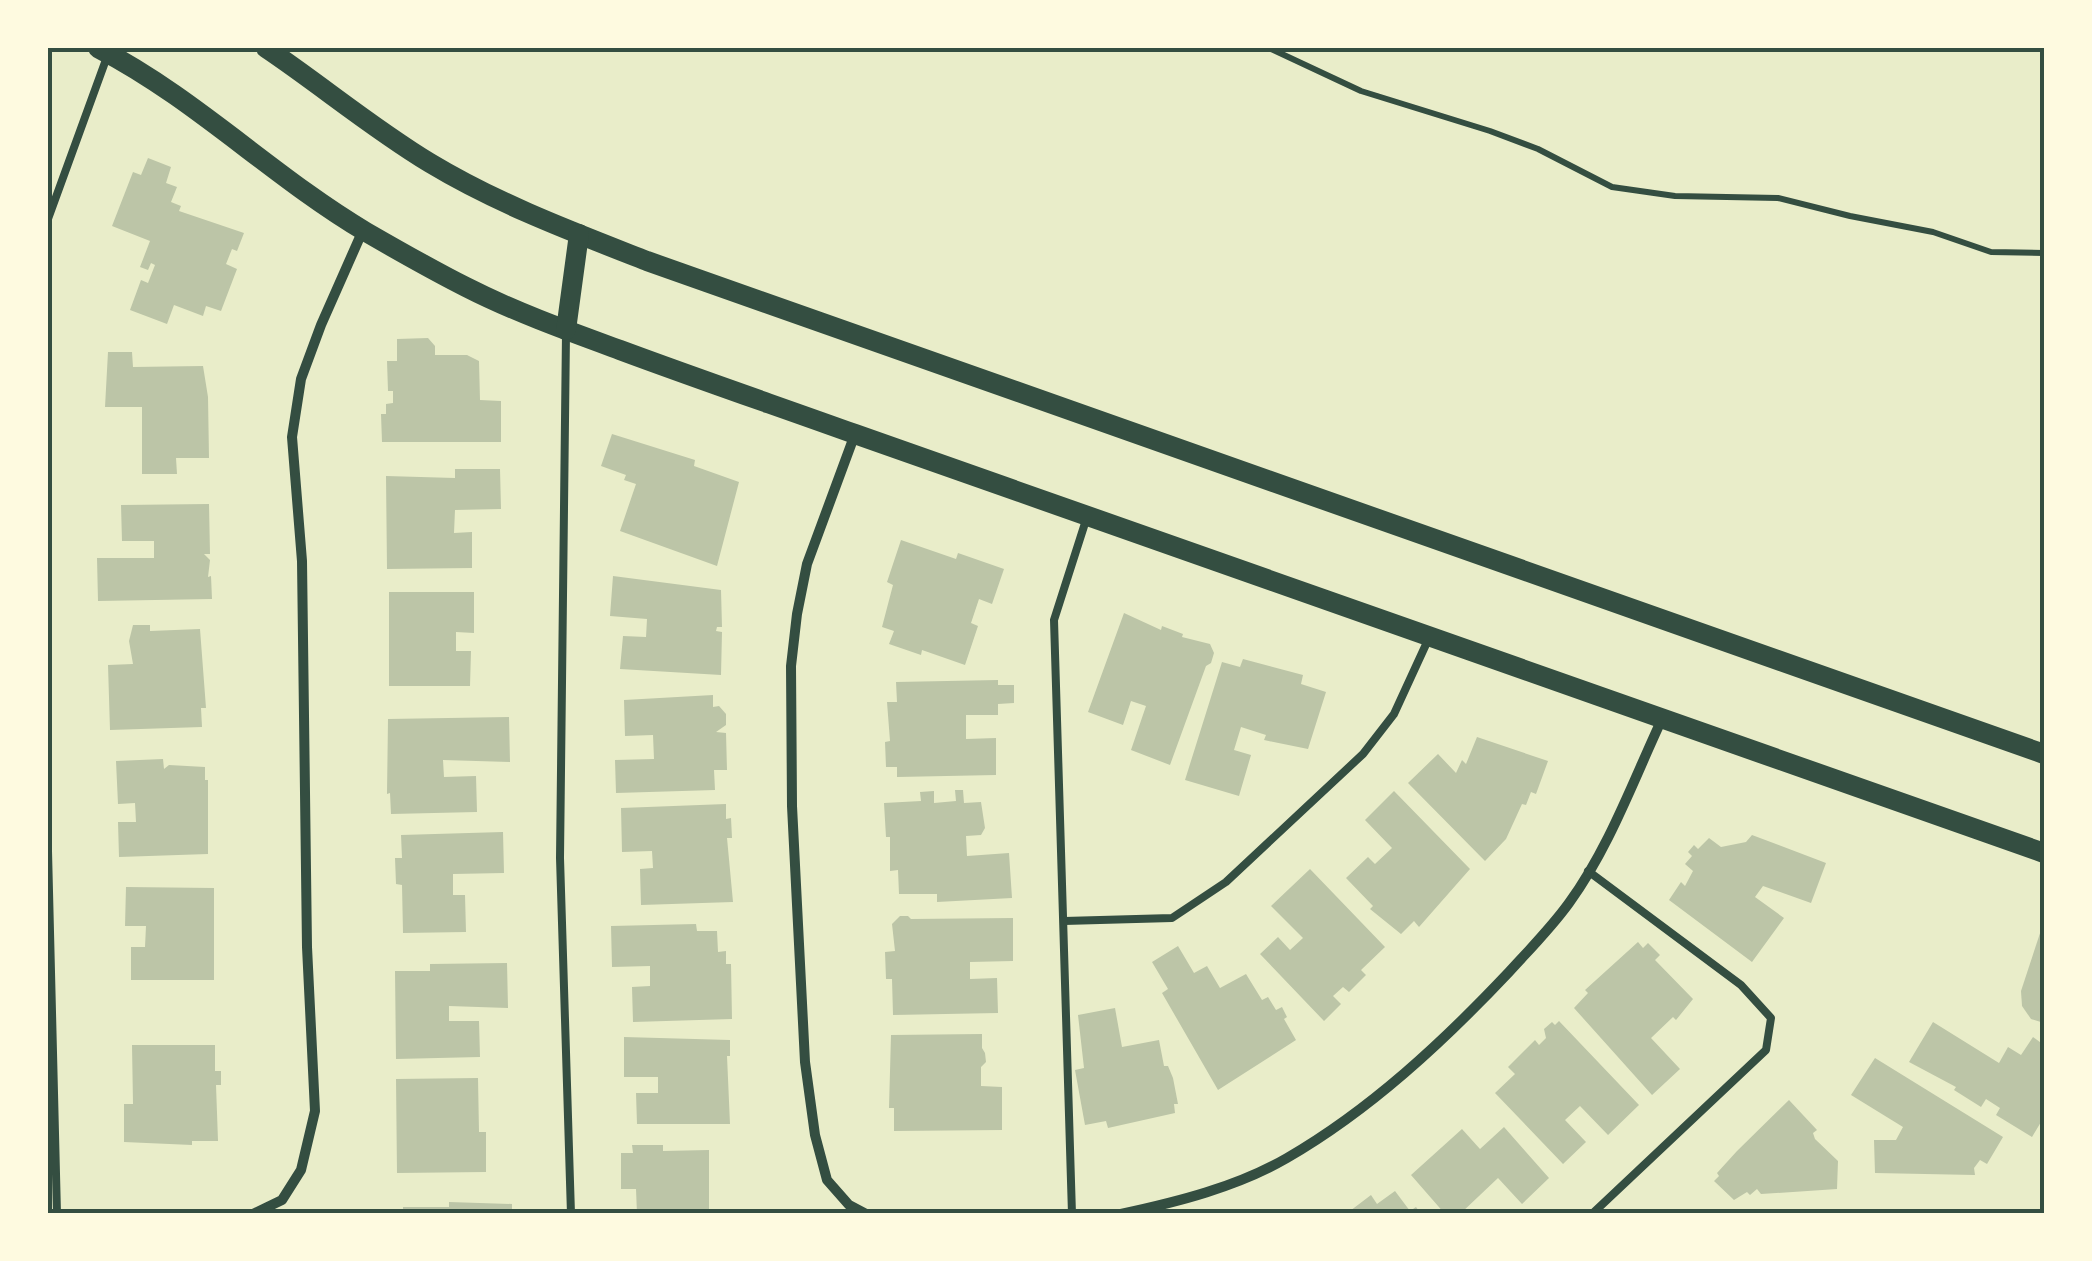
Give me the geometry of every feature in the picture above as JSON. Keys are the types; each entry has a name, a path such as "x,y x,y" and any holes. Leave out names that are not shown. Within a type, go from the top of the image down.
{"main road":[{"path":"266,48 380,131 434,165 534,217 2044,754"},
{"path":"103,50 202,114 363,230 468,288 566,330 2044,853"},
{"path":"566,330 579,234"}],"street":[{"path":"253,1214 282,1200 301,1170 315,1111 307,947 302,561 292,436 301,379 363,230"},
{"path":"855,434 807,564 798,614 792,666 792,806 805,1062 815,1135 827,1180 849,1205 866,1214"},
{"path":"1121,1214 1165,1205 1237,1181 1284,1160 1338,1126 1459,1025 1569,903 1603,846 1662,719"}],"lane":[{"path":"48,219 103,50"},
{"path":"566,330 560,858 571,1214"},
{"path":"1072,1214 1054,620 1087,516"},
{"path":"1064,921 1172,918 1226,882 1363,754 1394,714 1430,636"},
{"path":"48,851 56,1214"},
{"path":"1588,871 1740,985 1771,1018 1766,1050 1592,1214"}],"path":[{"path":"1269,48 1361,91 1538,149 1612,187 1674,196 1778,198 1934,232 1991,252 2044,253"}],"building":[{"path":"148,158 171,167 166,183 177,187 171,202 181,206 179,211 244,233 226,264 237,269 221,311 206,306 203,316 174,305 167,324 130,310 141,280 148,283 155,265 151,263 148,270 140,267 150,241 112,226 133,172 141,175"},
{"path":"428,338 435,346 435,355 467,355 479,361 480,400 501,401 501,442 382,442 381,414 386,414 386,404 393,403 393,391 388,391 387,361 397,361 397,339"},
{"path":"108,352 132,352 133,367 203,366 209,458 176,458 177,474 142,474 142,407 105,407"},
{"path":"612,434 695,460 694,466 739,482 717,566 620,531 636,484 624,480 626,475 601,466"},
{"path":"455,469 500,469 501,509 455,510 454,533 472,532 472,568 387,569 386,476 455,478"},
{"path":"209,504 210,554 204,554 210,560 212,599 98,601 97,558 154,558 154,541 122,541 121,505"},
{"path":"901,540 956,559 958,553 1004,569 992,604 979,599 971,623 978,626 965,665 922,650 921,655 889,644 894,631 882,627 893,585 887,582"},
{"path":"613,576 721,590 722,627 716,631 722,632 721,675 620,669 623,636 646,637 647,619 610,616"},
{"path":"389,592 474,592 474,633 456,632 456,651 471,651 470,686 389,686"},
{"path":"1124,613 1161,630 1162,626 1183,634 1182,637 1210,644 1214,653 1170,765 1131,750 1146,706 1131,701 1123,725 1088,712"},
{"path":"133,625 150,625 150,631 200,629 206,708 201,708 202,727 110,730 108,665 133,664 129,641"},
{"path":"1243,659 1303,675 1301,684 1326,692 1308,749 1264,740 1266,735 1241,727 1234,750 1251,755 1239,796 1185,780 1222,662 1240,667"},
{"path":"998,680 998,685 1014,685 1014,703 998,704 998,715 966,715 966,739 996,738 996,775 897,777 897,767 886,767 885,742 890,741 887,702 897,702 896,682"},
{"path":"713,695 713,707 719,706 726,714 726,725 716,732 726,733 727,770 714,770 715,790 616,793 615,760 654,759 653,735 625,736 624,700"},
{"path":"509,717 510,762 443,760 444,777 476,776 477,812 391,814 390,793 387,794 388,719"},
{"path":"1477,737 1548,761 1536,794 1531,792 1506,839 1485,861 1408,783 1438,754 1456,773 1462,760 1466,764"},
{"path":"163,759 164,769 169,765 205,767 208,854 119,857 118,822 136,822 135,803 118,804 116,761"},
{"path":"955,790 963,790 964,803 981,802 985,828 981,835 966,836 967,856 1009,853 1012,898 937,902 937,894 899,894 898,870 890,871 884,803 921,801 920,792 934,791 934,803 956,801"},
{"path":"1394,791 1470,869 1419,927 1414,921 1401,934 1370,909 1373,906 1346,878 1368,857 1375,864 1392,848 1365,820"},
{"path":"726,804 726,819 731,818 732,838 727,838 733,902 641,905 640,869 653,868 652,851 622,852 621,808"},
{"path":"503,832 504,873 453,874 453,895 465,895 466,932 403,933 402,885 396,884 395,858 402,858 401,835"},
{"path":"1752,835 1826,863 1811,903 1763,886 1755,897 1784,918 1752,962 1669,900 1681,882 1685,886 1693,871 1685,864 1694,845 1698,849 1709,838 1721,847 1746,842"},
{"path":"1310,869 1385,947 1361,970 1366,975 1349,992 1343,987 1333,996 1341,1004 1324,1021 1260,954 1278,937 1290,950 1303,938 1271,906"},
{"path":"126,887 214,888 214,980 131,980 131,947 145,947 146,926 125,926"},
{"path":"900,916 1013,918 1013,961 970,962 970,979 997,978 998,1013 893,1015 892,979 886,979 885,952 895,951 892,924"},
{"path":"2044,921 2044,1023 2031,1019 2022,1006 2021,991"},
{"path":"696,924 697,931 717,931 718,952 726,951 726,964 731,964 732,1019 633,1022 632,987 650,986 650,966 612,967 611,926"},
{"path":"1638,942 1643,948 1648,943 1660,955 1655,960 1693,999 1676,1020 1673,1017 1651,1038 1680,1069 1652,1095 1574,1008 1588,993 1585,990"},
{"path":"1178,946 1194,973 1207,966 1220,988 1246,974 1262,1000 1268,997 1276,1010 1282,1007 1296,1040 1218,1090 1162,993 1168,989 1152,962"},
{"path":"507,963 508,1008 449,1006 449,1021 479,1021 480,1057 396,1059 395,971 430,971 430,964"},
{"path":"1115,1008 1122,1047 1159,1040 1164,1066 1168,1066 1173,1078 1178,1104 1174,1104 1175,1113 1108,1128 1106,1121 1085,1125 1075,1070 1084,1068 1078,1015"},
{"path":"1559,1021 1639,1105 1608,1135 1580,1106 1565,1120 1586,1142 1563,1164 1495,1093 1515,1074 1508,1067 1535,1040 1539,1045 1546,1038 1544,1029"},
{"path":"1933,1022 1999,1063 2008,1047 2021,1055 2033,1037 2044,1045 2044,1117 2032,1137 1996,1115 2000,1108 1986,1099 1981,1107 1954,1090 1956,1087 1909,1062"},
{"path":"982,1034 986,1062 981,1067 981,1086 1002,1087 1002,1130 894,1131 894,1108 889,1108 891,1035"},
{"path":"624,1037 730,1040 730,1124 637,1124 636,1093 658,1093 658,1077 624,1077"},
{"path":"132,1045 215,1045 215,1071 221,1071 221,1085 216,1085 218,1141 192,1141 192,1145 124,1142 124,1104 133,1104"},
{"path":"1875,1058 2003,1137 1987,1164 1980,1160 1974,1168 1975,1175 1875,1173 1874,1140 1896,1140 1903,1127 1851,1095"},
{"path":"478,1078 479,1132 486,1132 486,1172 397,1173 396,1079"},
{"path":"1789,1100 1817,1130 1813,1133 1815,1139 1838,1161 1837,1189 1761,1194 1757,1189 1734,1200 1714,1181 1717,1173"},
{"path":"1504,1127 1549,1178 1522,1204 1498,1178 1460,1214 1445,1214 1411,1175 1462,1129 1480,1149"},
{"path":"632,1145 663,1145 663,1151 709,1150 709,1214 637,1214 636,1189 621,1189 621,1153 633,1153"},
{"path":"1395,1191 1410,1211 1416,1207 1421,1214 1346,1214 1371,1195 1377,1204"},
{"path":"449,1202 512,1204 512,1214 403,1214 403,1207 449,1207"}]}
